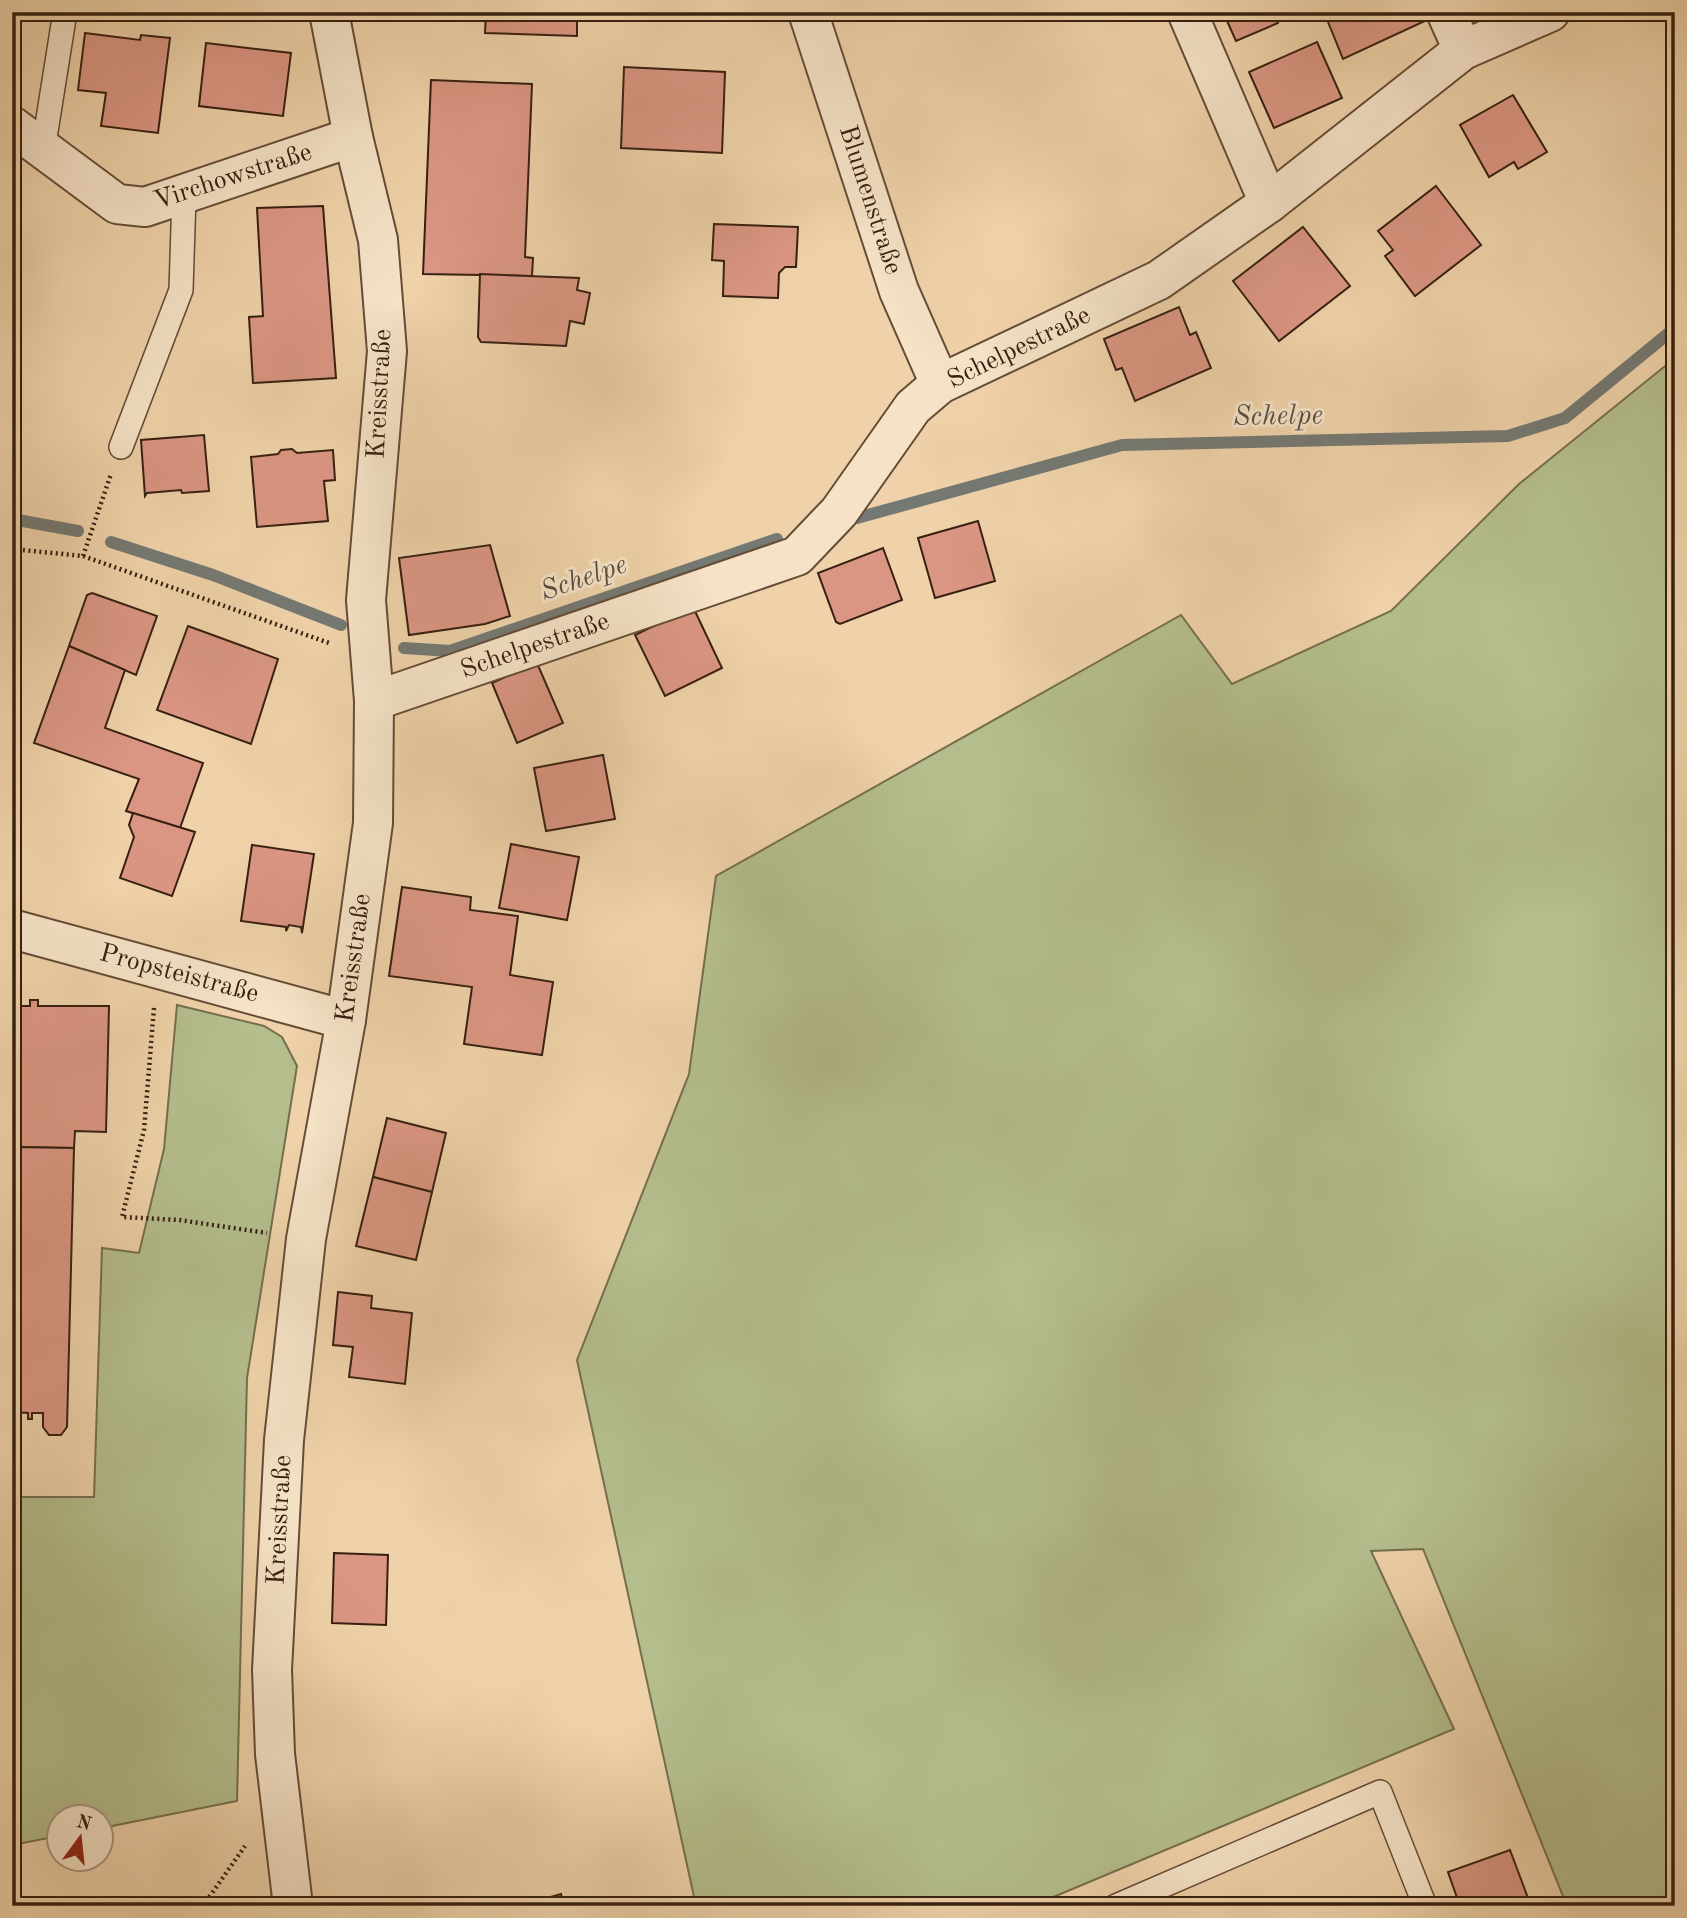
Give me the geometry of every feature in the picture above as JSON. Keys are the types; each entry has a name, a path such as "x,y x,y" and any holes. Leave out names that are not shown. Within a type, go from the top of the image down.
{"street":[{"name":"Kreisstraße","path":"293,1906 275,1754 273,1656 284,1440 306,1239 346,1020 373,823 374,701 368,657 366,600 387,351 378,240 353,137 329,12"},
{"name":"Blumenstraße","path":"808,12 899,291 940,384"},
{"path":"1187,12 1269,203"},
{"path":"1446,12 1462,50"},
{"name":"Schelpestraße","path":"374,701 797,556 839,512 913,407 940,384 1158,280 1269,203 1462,50 1550,12"},
{"name":"Virchowstraße","path":"12,126 117,204 145,207 353,137"},
{"name":"Propsteistraße","path":"12,929 346,1020"}],"lane":[{"path":"43,150 65,12"},
{"path":"121,447 181,290 184,196"},
{"path":"1116,1906 1380,1792 1425,1906"}],"path":[{"path":"83,556 121,447"},
{"path":"12,549 83,556 368,657"},
{"path":"161,970 144,1130 122,1217 179,1220 306,1239"},
{"path":"203,1906 251,1838 282,1820"}],"green space":[{"path":"1675,358 1675,1906 1567,1906 1423,1549 1371,1551 1454,1729 1032,1906 696,1906 577,1360 689,1074 716,876 1181,615 1232,684 1391,611 1519,484"},
{"path":"177,1005 264,1026 282,1037 297,1066 247,1378 237,1801 116,1825 116,1802 46,1802 46,1838 12,1845 12,1497 94,1497 102,1248 139,1253 164,1149"}],"building":[{"path":"486,12 577,12 577,36 485,33"},
{"path":"1223,12 1274,12 1278,23 1236,41"},
{"path":"1324,12 1424,12 1427,20 1343,59"},
{"path":"85,33 140,40 141,35 170,38 158,133 101,126 106,93 78,90"},
{"path":"1317,42 1342,98 1274,128 1249,72"},
{"path":"206,43 291,53 283,116 199,106"},
{"path":"624,67 725,72 722,153 621,148"},
{"path":"431,80 532,84 525,257 533,258 532,276 423,274"},
{"path":"1513,95 1547,152 1518,169 1514,162 1489,177 1460,125"},
{"path":"1436,186 1481,245 1415,296 1385,256 1393,250 1378,231"},
{"path":"323,206 336,378 253,383 249,317 263,316 257,208"},
{"path":"714,224 798,227 796,267 785,267 779,273 778,298 723,296 724,261 712,260"},
{"path":"1303,227 1350,286 1279,341 1233,281"},
{"path":"480,274 579,278 577,290 590,293 584,324 570,321 566,346 481,342 478,337"},
{"path":"1179,307 1190,335 1196,332 1211,368 1135,401 1122,368 1116,370 1104,339"},
{"path":"204,435 209,491 182,493 181,490 147,493 145,496 141,440"},
{"path":"292,449 297,453 333,450 335,480 324,481 328,521 257,527 251,457 278,454 281,450"},
{"path":"978,521 995,581 935,598 918,538"},
{"path":"490,545 510,616 485,624 409,635 399,558"},
{"path":"883,548 902,600 840,624 836,622 818,573"},
{"path":"92,593 157,616 136,675 69,646 87,595"},
{"path":"693,607 722,668 665,696 635,635"},
{"path":"188,626 278,659 251,744 157,710"},
{"path":"69,646 125,670 105,728 203,763 180,828 126,811 139,779 34,743"},
{"path":"537,663 563,723 517,743 492,683"},
{"path":"603,755 615,819 546,831 534,768"},
{"path":"133,813 195,832 172,896 120,878 134,837 129,825"},
{"path":"511,844 579,857 567,920 499,908"},
{"path":"252,845 314,854 302,933 301,927 289,925 286,931 286,927 241,921"},
{"path":"402,887 471,897 470,910 518,916 510,975 553,982 542,1055 464,1044 472,987 389,976"},
{"path":"30,1000 38,1000 38,1006 109,1006 106,1132 75,1131 74,1148 12,1147 12,1006 30,1006"},
{"path":"387,1118 446,1133 432,1192 373,1177"},
{"path":"12,1147 74,1148 67,1427 61,1435 49,1435 43,1427 43,1413 32,1413 32,1419 28,1419 28,1413 12,1412"},
{"path":"373,1177 432,1192 416,1260 356,1246"},
{"path":"338,1292 372,1296 371,1308 412,1313 405,1384 349,1377 353,1347 333,1345"},
{"path":"334,1553 388,1555 386,1625 332,1623"},
{"path":"1510,1850 1531,1906 1460,1906 1448,1872"},
{"path":"561,1894 564,1906 523,1906 523,1905"}],"waterway":[{"name":"Schelpe","path":"857,518 1122,445 1508,436 1565,418 1675,328"},
{"name":"Schelpe","path":"12,519 78,531"},
{"name":"Schelpe","path":"404,648 450,651 777,539"},
{"name":"Schelpe","path":"111,542 213,575 341,625"}]}
